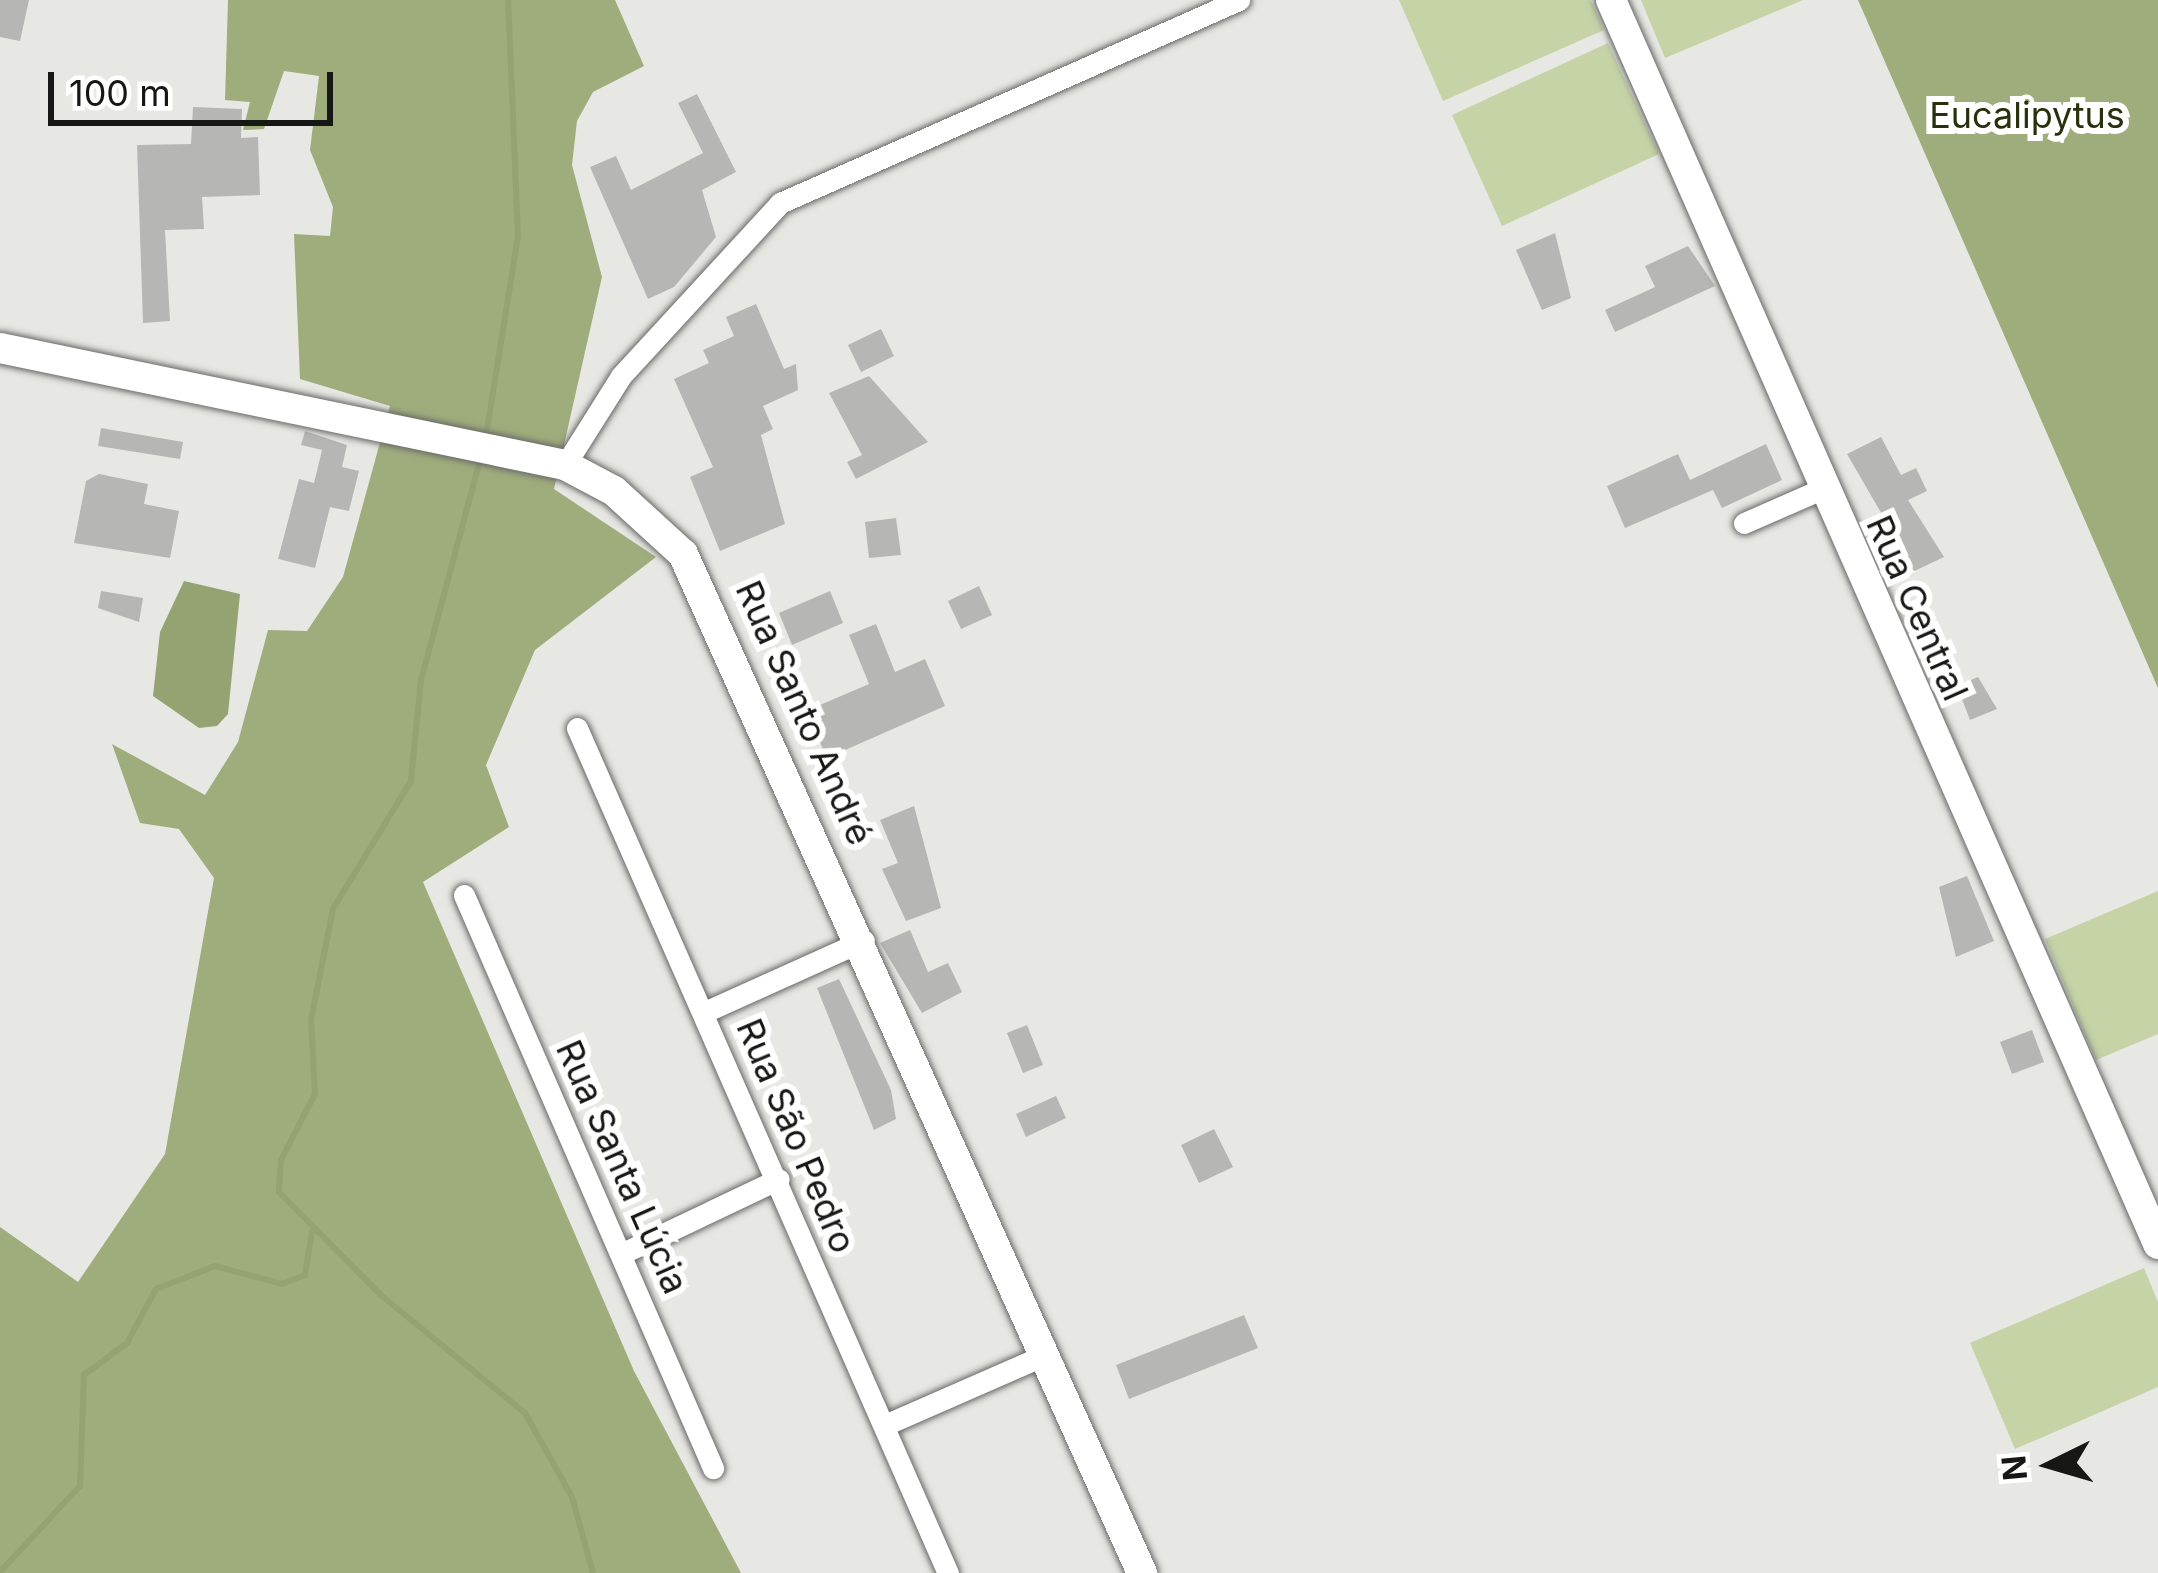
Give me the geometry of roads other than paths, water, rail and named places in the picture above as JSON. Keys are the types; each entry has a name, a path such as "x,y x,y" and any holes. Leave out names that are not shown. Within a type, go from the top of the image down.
{"street":[{"path":"565,465 621,376 780,203 1239,0"},
{"name":"Rua Central","path":"1611,0 1822,489 2158,1244"},
{"name":"Rua Santo André","path":"0,348 515,450 565,465 658,527 709,594 1042,1356 1142,1573"},
{"path":"1744,523 1822,489"},
{"name":"Rua São Pedro","path":"577,728 707,1011 949,1573"},
{"name":"Rua Santa Lúcia","path":"464,895 625,1252 713,1468"},
{"path":"707,1011 864,940"},
{"path":"625,1252 779,1179"},
{"path":"885,1425 1042,1356"}],"waterway":[{"path":"485,442 518,237 508,0"},
{"path":"480,460 421,680 411,781 333,909 311,1020 315,1094 281,1160 279,1192 382,1296 525,1413 572,1497 593,1573"},
{"path":"0,1572 80,1486 84,1375 127,1343 156,1289 215,1266 282,1284 305,1275 312,1232"}],"park label":[{"name":"Eucalipytus","path":"2027,116"}]}
